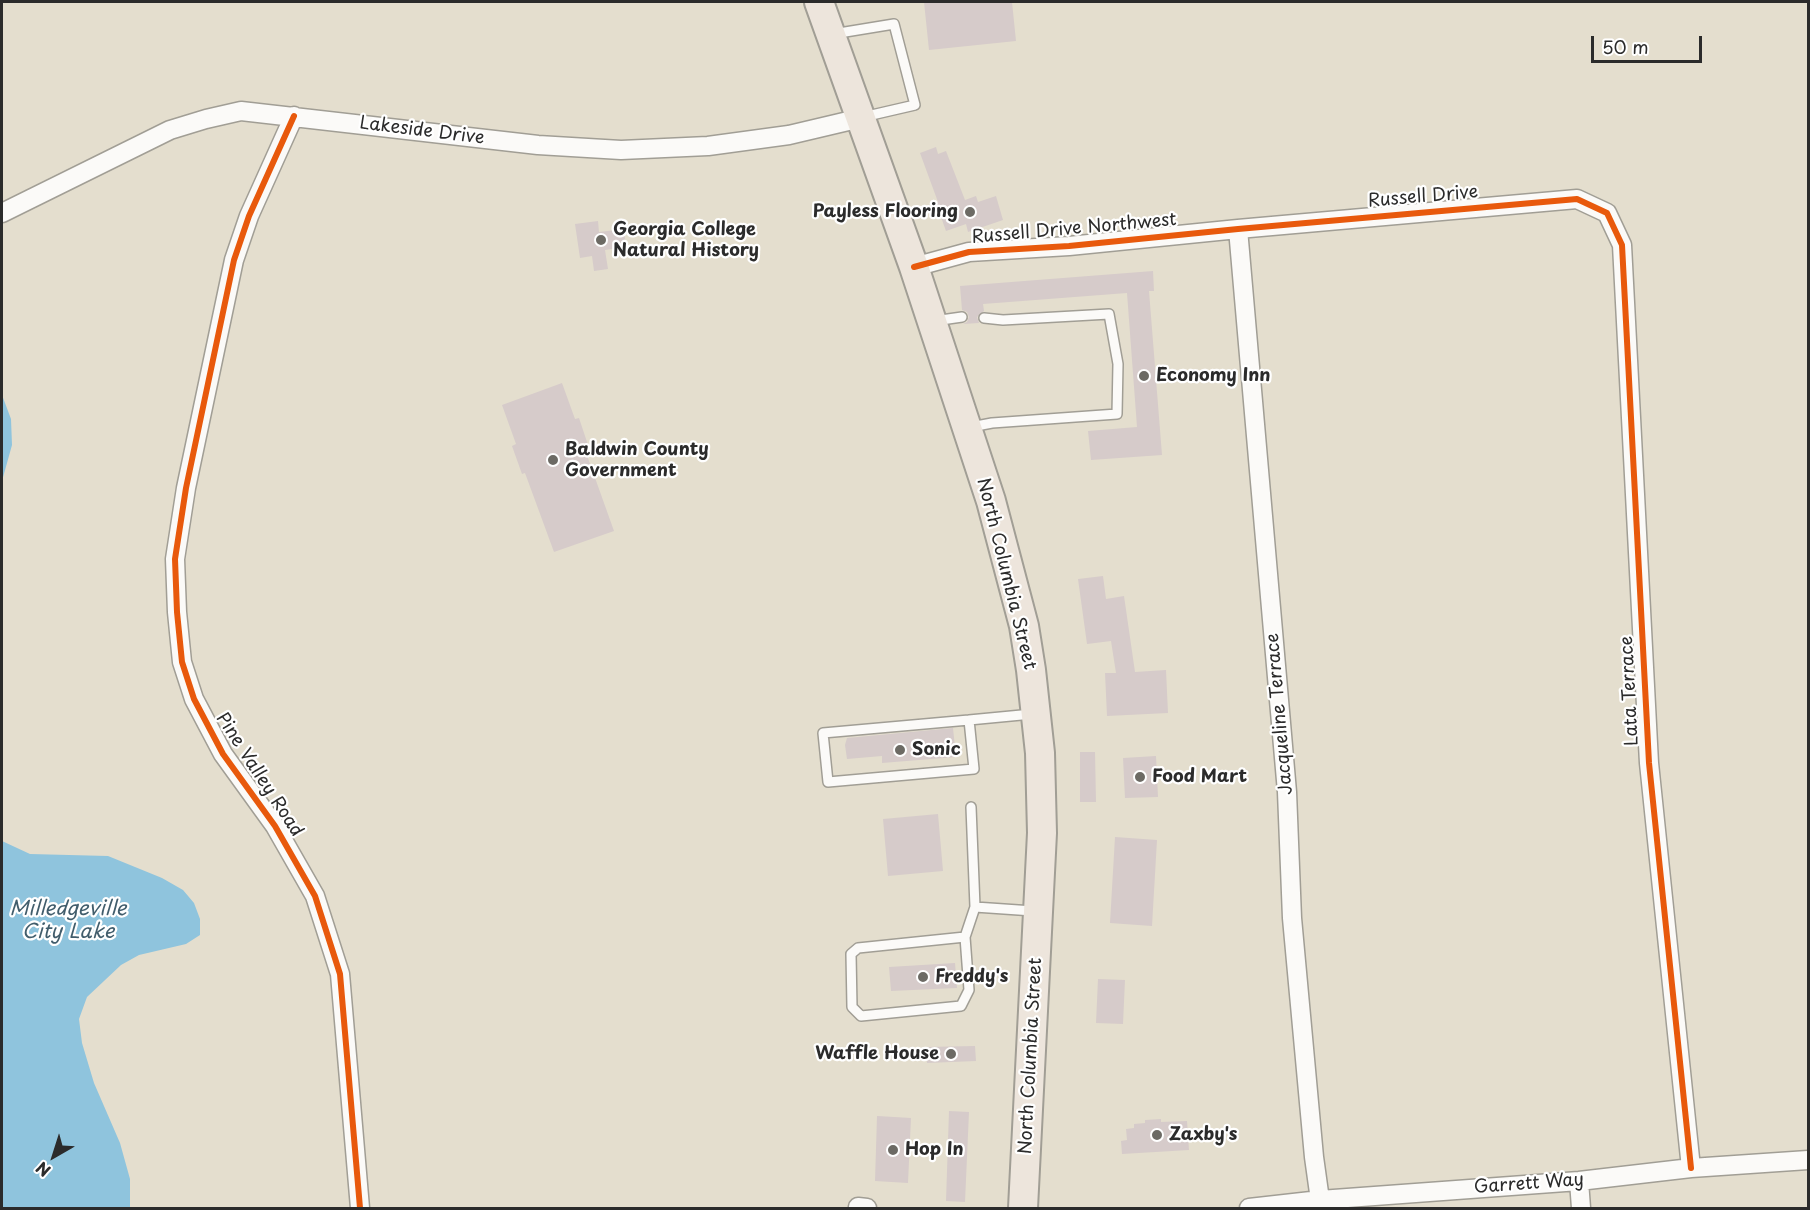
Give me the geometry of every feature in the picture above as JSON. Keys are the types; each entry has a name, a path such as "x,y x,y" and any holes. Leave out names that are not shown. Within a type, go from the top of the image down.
{"main road":[{"name":"North Columbia Street","path":"819,2 932,321 991,501 1024,626 1037,714 1042,793 1039,912 1023,1209"}],"street":[{"name":"Lakeside Drive","path":"2,213 170,130 241,111 538,145 621,150 708,146 789,135 861,118"},
{"name":"Pine Valley Road","path":"294,116 249,216 234,260 186,488 176,559 177,612 182,662 194,699 223,754 275,826 315,896 340,974 360,1209"},
{"name":"Russell Drive","path":"1238,229 1577,199 1607,213"},
{"name":"Lata Terrace","path":"1607,213 1622,245 1649,763 1691,1168"},
{"name":"Russell Drive Northwest","path":"914,267 969,252 1069,246 1238,229"},
{"name":"Jacqueline Terrace","path":"1238,229 1286,780 1293,929 1320,1200"},
{"name":"Garrett Way","path":"1249,1209 1320,1200 1579,1181 1691,1168 1809,1160"},
{"path":"1579,1181 1581,1209"}],"lane":[{"path":"830,34 894,24 915,105 861,118"},
{"path":"967,428 992,423 1117,414 1118,364 1109,315 1003,320 984,318"},
{"path":"932,321 962,317"},
{"path":"969,720 974,769 828,782 823,733 969,720 1037,714"},
{"path":"964,937 858,948 851,954 852,1007 861,1016 961,1006 969,990 964,937 975,907 971,807"},
{"path":"975,907 1039,912"}],"water":[{"path":"2,395 11,419 12,445 2,481"},
{"name":"Milledgeville City Lake","path":"2,841 30,854 108,856 162,878 183,890 194,903 200,919 200,935 186,944 139,955 121,965 87,997 79,1019 82,1043 94,1083 120,1143 130,1179 130,1208 2,1208"}],"building":[{"path":"924,2 1012,2 1016,41 929,50"},
{"path":"936,147 938,154 946,151 965,200 976,196 978,202 996,196 1003,220 968,232 966,224 946,231 920,153"},
{"name":"Georgia College Natural History","path":"598,221 599,232 624,229 626,247 605,250 608,269 594,271 592,256 580,258 575,224"},
{"name":"Economy Inn","path":"1153,271 1154,291 1149,291 1162,455 1091,460 1088,431 1137,427 1127,293 983,304 984,311 977,317 979,323 963,324 969,317 967,312 962,310 960,286"},
{"name":"Baldwin County Government","path":"562,383 575,419 579,418 588,445 584,447 614,531 554,552 525,473 522,474 512,446 516,444 502,405"},
{"path":"1103,576 1106,599 1124,596 1135,672 1166,670 1168,713 1107,716 1105,673 1116,673 1111,641 1087,644 1078,579"},
{"name":"Sonic","path":"953,728 956,757 882,763 882,756 847,759 845,745 847,738"},
{"path":"1080,752 1095,752 1096,802 1080,802"},
{"name":"Food Mart","path":"1156,756 1158,797 1125,798 1123,758"},
{"path":"938,814 943,871 888,876 883,819"},
{"path":"1115,837 1157,840 1152,926 1110,923"},
{"name":"Freddy's","path":"955,963 957,988 891,991 889,967"},
{"path":"1098,979 1125,980 1123,1024 1096,1023"},
{"name":"Waffle House","path":"975,1046 976,1061 927,1063 926,1047"},
{"path":"949,1111 969,1112 965,1202 946,1201"},
{"name":"Hop In","path":"877,1116 911,1118 908,1183 875,1181"},
{"name":"Zaxby's","path":"1161,1119 1161,1122 1187,1121 1189,1150 1122,1154 1121,1141 1127,1140 1126,1129 1134,1128 1134,1124 1145,1123 1145,1120"}],"cycle path":[{"path":"294,116 249,216 234,260 186,488 175,559 177,612 182,662 194,699 223,754 275,826 315,896 340,974 360,1208"},
{"path":"914,267 969,252 1069,246 1577,199 1607,213 1622,245 1649,763 1691,1168"}],"place":[{"name":"Payless Flooring","path":"970,212"},
{"name":"Georgia College Natural History","path":"601,240"},
{"name":"Economy Inn","path":"1144,376"},
{"name":"Baldwin County Government","path":"553,460"},
{"name":"Sonic","path":"900,750"},
{"name":"Food Mart","path":"1140,777"},
{"name":"Freddy's","path":"923,977"},
{"name":"Waffle House","path":"951,1054"},
{"name":"Zaxby's","path":"1157,1135"},
{"name":"Hop In","path":"893,1150"}]}
